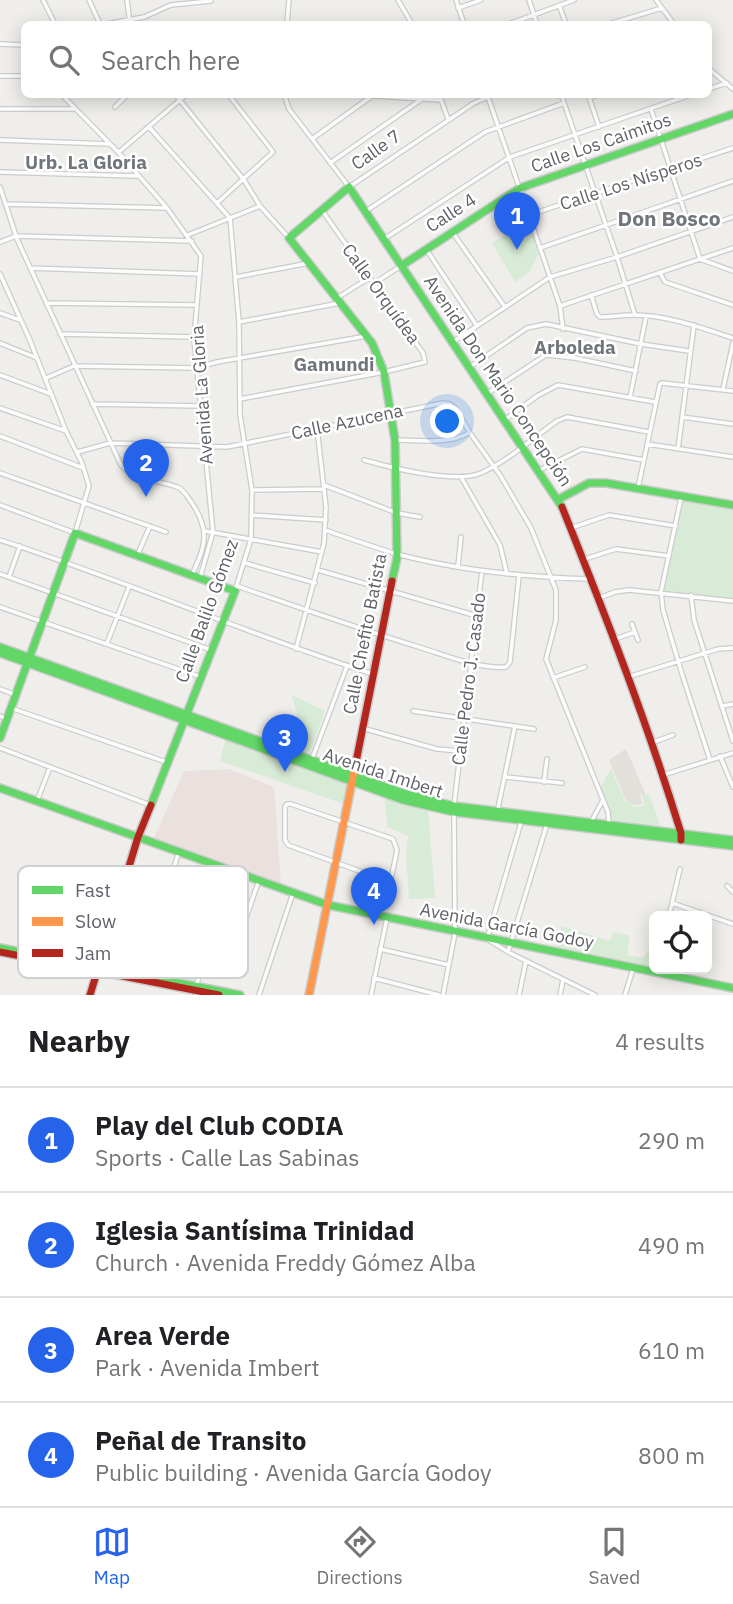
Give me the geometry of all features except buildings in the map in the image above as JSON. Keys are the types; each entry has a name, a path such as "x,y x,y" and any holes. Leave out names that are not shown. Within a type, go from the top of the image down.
{"street":[{"path":"43,0 54,21"},
{"path":"89,0 98,21"},
{"path":"127,0 129,21"},
{"path":"287,21 289,0"},
{"path":"398,0 410,21"},
{"path":"456,0 463,21"},
{"path":"458,8 481,0"},
{"path":"529,0 536,21"},
{"path":"517,21 574,0"},
{"path":"656,0 672,21"},
{"path":"131,21 171,5 211,2"},
{"path":"562,3 565,21"},
{"path":"619,21 662,8"},
{"path":"0,44 21,45"},
{"path":"712,70 733,89"},
{"path":"0,76 21,76"},
{"path":"712,88 727,83"},
{"name":"Avenida La Gloria","path":"65,98 111,144 167,208 201,256 194,337 213,532 196,577"},
{"path":"119,98 122,101"},
{"path":"115,107 125,98"},
{"path":"119,153 182,98"},
{"path":"217,203 273,152 231,98"},
{"path":"285,98 289,109 349,187"},
{"path":"312,139 369,98"},
{"path":"405,98 441,100 449,119"},
{"name":"Calle 7","path":"289,238 349,187 484,98"},
{"path":"489,98 551,277 560,306 563,329"},
{"path":"562,98 635,315"},
{"path":"590,98 599,127"},
{"path":"383,239 510,157 683,98"},
{"path":"330,163 422,99"},
{"name":"Calle Chefito Batista","path":"180,100 244,180 260,206 310,263 372,343 383,372 395,440 397,554 309,995"},
{"path":"366,211 498,125 564,103"},
{"path":"0,109 76,109"},
{"path":"651,109 700,259 733,271"},
{"name":"Calle Los Caimitos","path":"520,188 733,114"},
{"path":"149,127 230,218"},
{"path":"0,140 111,144"},
{"name":"Calle Los Nísperos","path":"529,215 733,148"},
{"path":"0,172 137,176"},
{"path":"540,248 733,181"},
{"path":"0,187 16,236 121,465 130,472 183,490 200,516 205,531 196,577"},
{"name":"Avenida Don Mario Concepción","path":"349,187 559,499 615,639 663,775 681,836"},
{"name":"Calle 4","path":"401,266 520,188"},
{"path":"5,204 167,208"},
{"path":"188,235 260,206"},
{"name":"Calle Orquídea","path":"240,399 422,364 426,358 320,209"},
{"path":"453,342 551,277 733,216"},
{"name":"Calle Balilo Gómez","path":"129,866 166,762 236,588 251,538 252,490 240,399 239,322 230,218"},
{"path":"452,231 505,307"},
{"path":"0,242 16,236 192,241"},
{"path":"560,306 733,248"},
{"path":"426,249 477,326"},
{"path":"236,278 310,263"},
{"path":"373,284 401,266"},
{"path":"30,268 200,274"},
{"path":"660,272 665,282 733,305"},
{"path":"0,274 46,378 66,431 78,452 89,486 54,593 11,708 3,717 0,738"},
{"path":"239,322 339,300 369,278"},
{"path":"591,295 600,317 635,315 694,325 733,340 723,389"},
{"path":"46,303 197,304"},
{"path":"0,313 22,321"},
{"path":"630,397 646,317"},
{"path":"470,367 527,328 547,324 689,351"},
{"path":"678,449 694,325"},
{"path":"60,334 194,337"},
{"path":"46,378 74,366 196,369 367,336"},
{"path":"0,343 37,358"},
{"path":"488,393 546,355 564,356 636,371"},
{"path":"0,375 51,394"},
{"path":"638,489 660,384 733,391"},
{"path":"506,419 537,396 558,385 655,402"},
{"name":"Calle Azucena","path":"78,452 110,443 227,447 443,402 456,409 470,433"},
{"path":"92,404 200,406"},
{"path":"0,408 66,431"},
{"path":"365,460 396,470 472,476 494,466 557,421 567,417 649,432"},
{"path":"682,417 733,424"},
{"path":"296,650 315,583 326,530 317,428"},
{"path":"395,440 460,438 470,433 494,466 531,528 556,590 558,605 545,659 603,800 609,827"},
{"path":"0,436 84,469"},
{"path":"647,444 733,457"},
{"path":"540,470 582,449 643,460"},
{"path":"0,473 166,532"},
{"path":"461,477 500,545 507,574"},
{"path":"559,499 589,483 606,483 733,505"},
{"path":"252,490 324,487 397,513 420,517"},
{"path":"681,498 661,592 663,610 678,662 710,760"},
{"path":"0,505 196,577 471,663 506,667 510,662 519,576"},
{"path":"252,515 326,520"},
{"path":"571,527 609,515 676,526"},
{"path":"137,556 150,526"},
{"path":"326,530 397,554 482,571 592,580"},
{"path":"205,531 322,552"},
{"path":"458,566 461,537"},
{"path":"0,540 222,620 296,650 374,674"},
{"path":"9,577 20,546"},
{"path":"585,559 616,549 670,556"},
{"path":"245,563 315,583"},
{"path":"318,569 477,616"},
{"name":"Calle Pedro J. Casado","path":"441,995 455,933 454,809 482,571"},
{"path":"0,574 211,650"},
{"path":"107,643 130,586"},
{"path":"599,598 629,590 733,601"},
{"path":"691,595 694,620 733,741"},
{"path":"0,607 201,677"},
{"path":"632,624 638,640"},
{"path":"615,639 635,632"},
{"path":"628,677 718,649 733,648"},
{"name":"Avenida Imbert","path":"0,650 352,779 454,809 591,822 609,827"},
{"path":"311,763 347,666"},
{"path":"553,678 585,667"},
{"path":"0,689 16,695"},
{"path":"723,706 733,704"},
{"path":"11,708 166,762"},
{"path":"413,710 534,729"},
{"path":"497,814 515,726"},
{"path":"362,728 438,749 460,751"},
{"path":"651,743 673,735"},
{"path":"0,748 150,805"},
{"path":"663,775 733,753"},
{"path":"720,756 733,787"},
{"path":"544,782 547,758"},
{"path":"37,802 51,766"},
{"path":"505,777 562,783"},
{"name":"Avenida García Godoy","path":"0,788 219,866"},
{"path":"591,822 603,800"},
{"path":"291,804 393,839 397,845 389,880 336,861 286,844 285,806 291,804"},
{"path":"522,817 487,939 595,995"},
{"name":"Avenida Imbert","path":"522,817 547,824 609,827 733,840"},
{"path":"508,952 547,824"},
{"name":"Avenida Imbert","path":"681,836 733,846"},
{"path":"174,866 178,851"},
{"path":"670,911 680,869"},
{"name":"Avenida García Godoy","path":"248,876 328,905 455,933 649,969"},
{"path":"248,912 259,880"},
{"path":"727,886 733,892"},
{"path":"260,995 293,893"},
{"path":"672,904 733,924"},
{"path":"371,995 387,918"},
{"path":"380,949 449,965"},
{"path":"0,950 18,953"},
{"path":"519,995 526,961"},
{"path":"625,995 634,967"},
{"name":"Avenida García Godoy","path":"674,974 733,988"},
{"name":"Calle Balilo Gómez","path":"89,995 96,978"},
{"path":"145,978 216,994 240,995"},
{"path":"147,978 196,986 216,994"},
{"path":"196,986 199,978"},
{"path":"374,978 441,995"},
{"path":"560,995 563,979"}],"shaded area":[{"path":"626,749 646,795 640,795 643,804 633,805 625,799 609,760"},
{"path":"229,769 274,787 281,884 248,872 248,866 231,866 154,838 184,771"}],"green space":[{"path":"529,222 539,253 529,272 515,282 492,243"},
{"path":"681,500 733,506 733,598 663,592"},
{"path":"292,695 325,711 309,755 259,737 293,742 297,715"},
{"path":"226,737 348,783 344,804 220,761"},
{"path":"611,769 625,802 630,802 632,807 645,805 642,796 649,794 660,826 612,820 600,788"},
{"path":"385,798 402,804 428,807 435,898 409,899 406,853 408,836 387,827"},
{"path":"561,926 610,941 613,932 630,936 627,955 643,958 649,950 649,966 557,946"},
{"path":"173,978 195,978 194,982"}],"traffic: fast":[{"path":"401,266 520,188 733,114"},
{"path":"392,581 397,558 395,440 384,372 372,343 289,238 349,187 562,507"},
{"path":"559,499 589,483 606,483 733,505"},
{"path":"0,738 75,533 235,591 151,805"},
{"path":"0,647 406,794 454,806 733,840"},
{"path":"0,653 403,800 454,812 733,846"},
{"path":"0,788 219,866"},
{"path":"248,876 328,905 733,988"},
{"path":"0,948 18,952"},
{"path":"153,978 240,995"}],"traffic: slow":[{"path":"309,995 355,767"}],"traffic: jam":[{"path":"562,507 640,709 681,840"},
{"path":"355,767 392,581"},
{"path":"129,866 151,805"},
{"path":"0,952 18,956"},
{"path":"90,995 95,978"},
{"path":"132,978 219,995"}],"place":[{"name":"Play del Club CODIA","path":"517,250"},
{"name":"Iglesia Santísima Trinidad","path":"146,497"},
{"name":"Area Verde","path":"285,772"},
{"name":"Peñal de Transito","path":"374,925"}],"district":[{"name":"Urb. La Gloria","path":"86,162"},
{"name":"Don Bosco","path":"669,219"},
{"name":"Arboleda","path":"575,347"},
{"name":"Gamundi","path":"334,364"}]}
